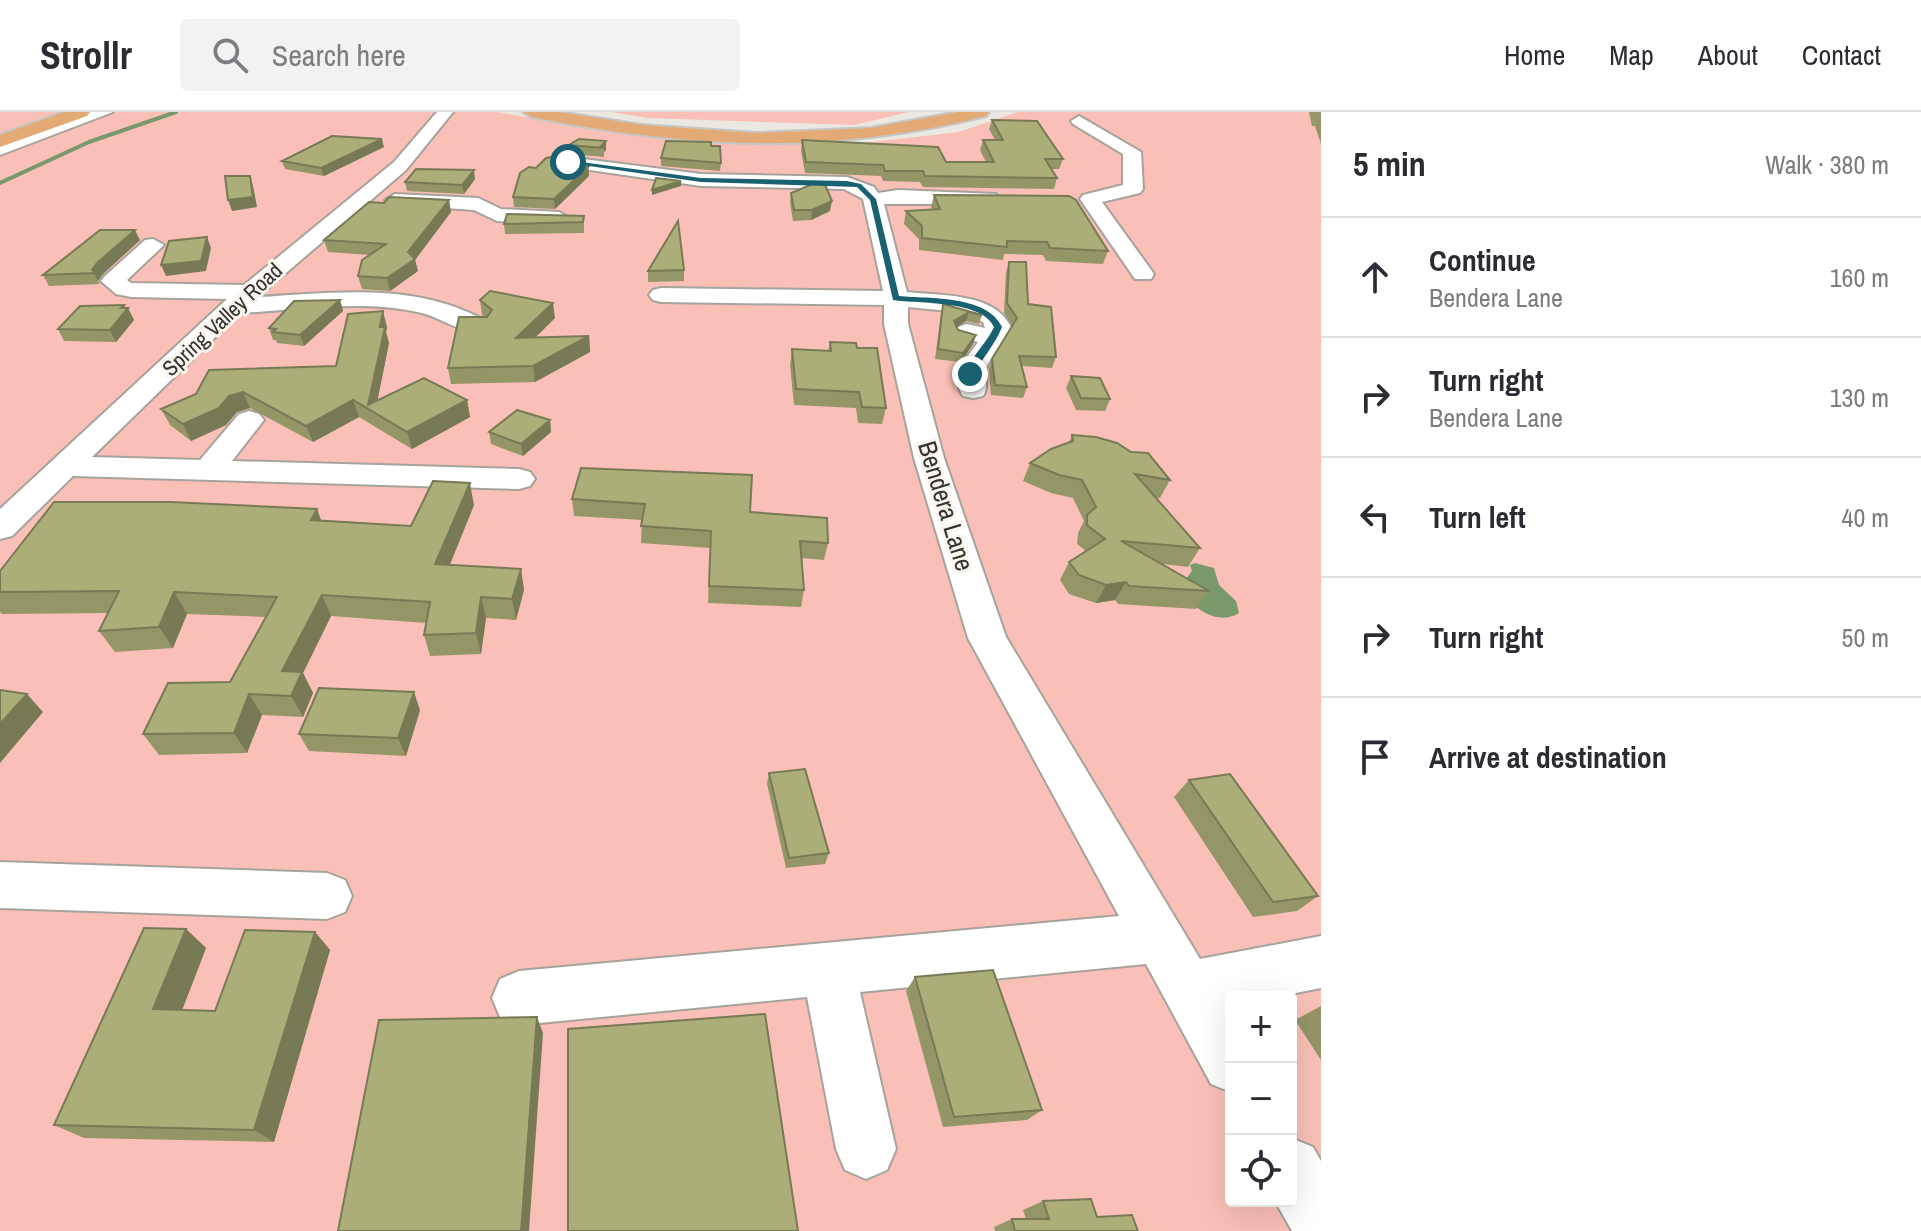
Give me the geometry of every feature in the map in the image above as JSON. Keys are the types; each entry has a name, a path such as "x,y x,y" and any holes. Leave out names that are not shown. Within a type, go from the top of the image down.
{"main road":[{"path":"0,141 81,112"},
{"path":"532,112 645,131 764,137 882,133 980,112"},
{"path":"569,112 687,128 779,132 873,127 955,112"}],"street":[{"path":"0,150 105,112"},
{"path":"1079,121 1132,152 1133,189 1083,199 1143,274"},
{"name":"Spring Valley Road","path":"0,528 241,299 400,166 446,122"},
{"path":"568,162 701,180 847,183 859,186 873,199 898,196 1005,198"},
{"path":"360,198 478,204 497,215 579,219"},
{"name":"Bendera Lane","path":"873,199 914,319 929,458 987,638 1230,1063"},
{"path":"153,245 113,281 118,286 131,290 241,299 400,302 442,311 478,326"},
{"path":"661,295 914,319 993,337"},
{"path":"914,319 960,305 994,318 998,327 991,344 974,363 970,374 973,390"},
{"path":"209,470 249,420"},
{"path":"65,466 519,479"},
{"path":"0,885 327,896"},
{"path":"519,998 1158,938"},
{"path":"1187,988 1321,962"},
{"path":"828,969 866,1149"},
{"path":"1297,1179 1321,1221"}],"shaded area":[{"path":"0,112 72,112 0,136"},
{"path":"117,112 496,112 692,143 855,144 959,132 1017,112 1321,112 1321,1231 0,1231 0,153"},
{"path":"612,112 909,112 854,125 647,118"},
{"path":"1195,563 1214,568 1219,585 1236,601 1239,613 1226,618 1212,616 1189,601 1186,579 1192,571 1190,565"}],"building":[{"path":"992,120 1037,121 1063,159 1045,159 1057,178 925,176 923,171 885,171 883,165 806,162 802,140 938,147 946,162 994,162 983,140 1003,140"},
{"path":"332,136 382,139 321,168 282,161"},
{"path":"579,139 606,141 600,147 604,148 569,145"},
{"path":"666,141 711,142 711,146 720,146 721,163 661,158"},
{"path":"557,156 588,164 585,167 588,167 554,199 513,197 520,173 529,167 536,168 546,158"},
{"path":"416,169 474,170 462,185 405,182"},
{"path":"225,176 250,176 253,197 228,200"},
{"path":"656,178 681,181 652,190"},
{"path":"824,182 832,201 812,210 794,210 791,193"},
{"path":"934,195 1069,196 1076,200 1108,251 1050,248 1047,242 1007,241 1007,247 922,238 922,226 906,211 940,209"},
{"path":"389,197 449,200 408,252 415,259 387,278 358,276 362,260 386,244 324,240 369,202 384,203"},
{"path":"507,214 584,216 583,222 504,224"},
{"path":"678,221 684,270 648,271"},
{"path":"100,230 135,230 97,263 92,270 95,273 43,275"},
{"path":"207,237 201,261 161,265 169,241"},
{"path":"1009,262 1026,262 1028,304 1051,307 1056,357 1019,356 1027,387 995,385 992,359 1017,318 1007,303"},
{"path":"490,291 553,303 516,338 589,336 533,366 448,368 459,317 487,317 492,310 480,300"},
{"path":"340,300 300,335 273,332 276,329 269,328 294,301"},
{"path":"943,304 982,315 969,312 954,321 958,330 976,335 963,353 938,349"},
{"path":"124,305 121,308 128,308 110,330 58,329 80,306"},
{"path":"383,311 380,327 385,327 368,405 424,378 467,400 407,432 353,400 306,426 243,392 229,396 219,408 183,424 161,409 196,394 209,370 336,366 348,314"},
{"path":"830,342 856,343 857,348 877,348 886,408 862,407 859,392 796,389 792,349 831,351"},
{"path":"1071,376 1100,378 1110,399 1081,398"},
{"path":"517,410 550,420 521,444 489,432"},
{"path":"1072,435 1096,437 1117,443 1131,452 1148,453 1170,480 1135,474 1200,548 1121,541 1209,591 1129,586 1126,582 1106,585 1079,575 1069,562 1105,539 1087,525 1087,515 1096,507 1082,480 1030,463 1051,449 1073,441"},
{"path":"581,468 752,475 750,512 827,518 828,543 800,541 804,590 709,586 711,531 641,526 645,504 572,499"},
{"path":"433,481 470,483 435,564 521,569 512,599 481,597 476,633 424,635 430,602 322,595 282,671 302,672 291,696 249,694 234,733 143,734 168,683 230,682 277,597 174,592 159,627 99,631 119,591 0,592 0,571 54,502 171,502 317,509 311,520 411,526"},
{"path":"319,688 414,692 398,738 299,734"},
{"path":"0,690 27,694 0,724"},
{"path":"805,769 829,853 789,858 769,773"},
{"path":"1230,774 1318,896 1273,902 1189,780"},
{"path":"144,928 186,929 153,1009 215,1011 245,930 315,932 254,1130 54,1125"},
{"path":"993,970 1042,1110 954,1117 915,977"},
{"path":"765,1014 798,1231 568,1231 568,1029"},
{"path":"537,1017 521,1231 338,1231 379,1020"},
{"path":"1091,1199 1097,1217 1132,1215 1138,1231 1015,1231 1012,1219 1049,1219 1043,1201"}],"waterway":[{"path":"0,183 89,142 176,112"}],"route":[{"path":"568,162 701,180 847,183 859,186 873,199 882,227 896,298 960,305 994,318 998,327 991,344 978,356 970,374"}]}
